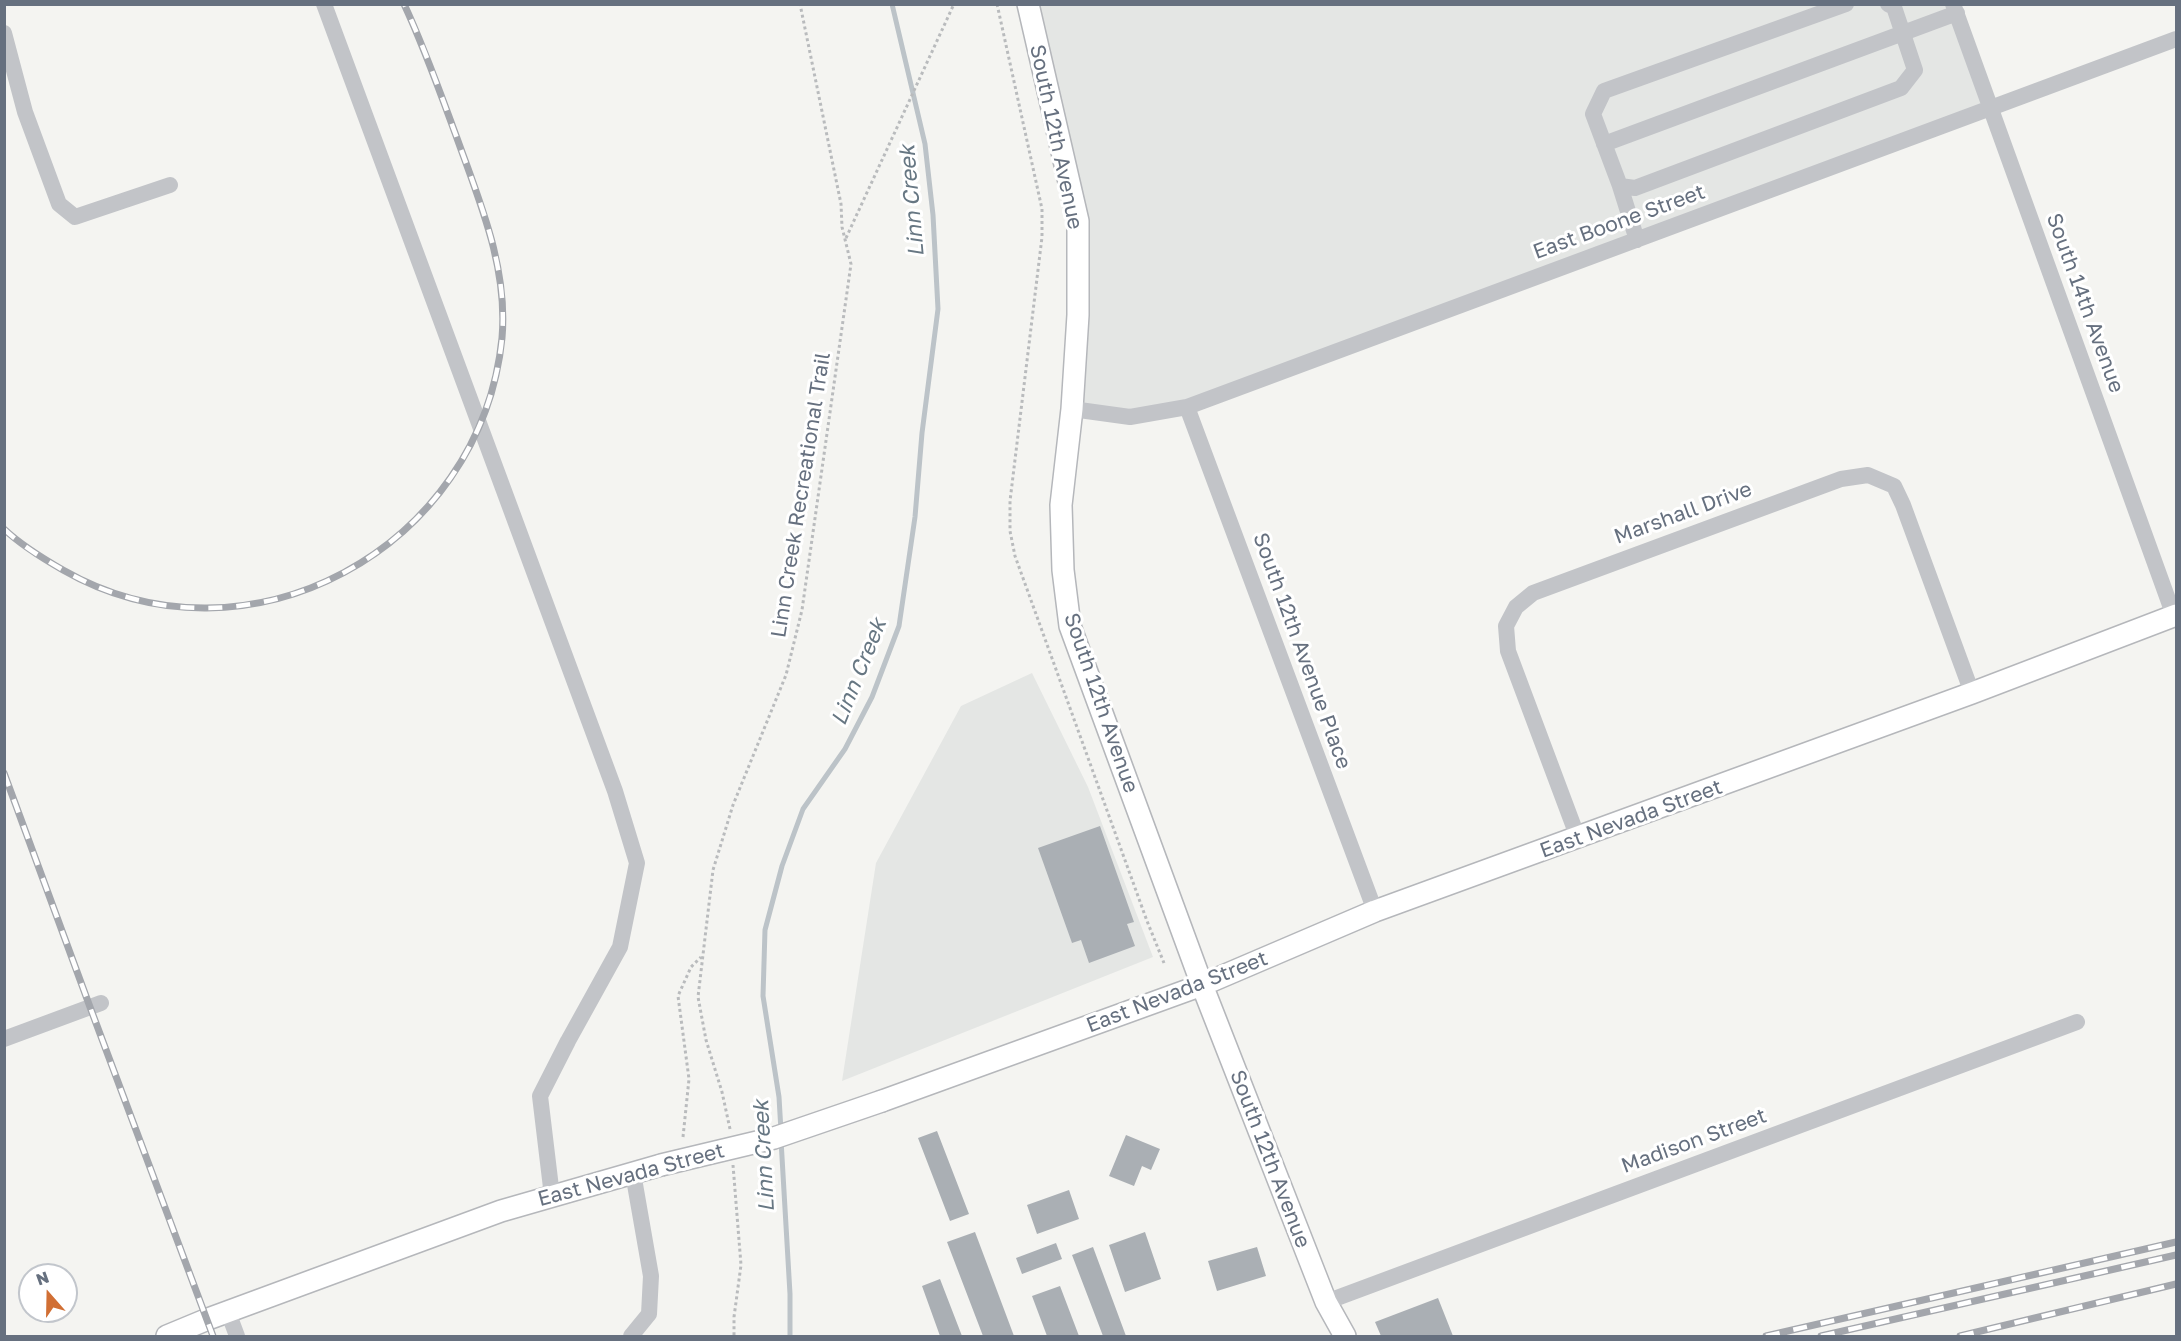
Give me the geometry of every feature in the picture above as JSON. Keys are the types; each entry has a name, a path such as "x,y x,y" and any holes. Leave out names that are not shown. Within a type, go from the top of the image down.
{"main road":[{"name":"South 12th Avenue","path":"1028,4 1078,221 1078,315 1072,409 1061,505 1063,570 1070,626 1202,985 1326,1302 1345,1336"},
{"name":"East Nevada Street","path":"167,1336 501,1211 633,1173 774,1138 882,1101 1202,985 1375,911 1972,693 2175,615"},
{"name":"South 12th Avenue","path":"1326,1302 1333,1336"}],"street":[{"path":"324,4 615,791 637,863 620,947 540,1096 552,1196"},
{"path":"1637,240 1593,114 1604,91 1846,4"},
{"path":"1620,186 1635,188 1901,88 1915,70 1894,7 1888,4"},
{"path":"1604,144 1902,34 1955,9"},
{"name":"South 14th Avenue","path":"1955,9 2175,615"},
{"path":"4,33 26,112 59,204 75,217 170,185"},
{"name":"East Boone Street","path":"1072,409 1130,417 1187,407 2176,39"},
{"name":"South 12th Avenue Place","path":"1187,407 1375,911"},
{"name":"Marshall Drive","path":"1578,838 1508,651 1506,626 1516,607 1533,593 1840,479 1868,475 1894,486 1972,693"},
{"path":"4,1039 101,1003"},
{"name":"Madison Street","path":"1326,1302 2077,1022"},
{"path":"631,1336 649,1314 651,1276 633,1173"},
{"path":"228,1312 237,1336"}],"path":[{"name":"Linn Creek Recreational Trail","path":"732,1138 722,1092 706,1040 698,997 713,870 733,805 786,675 802,610 850,264 842,227 841,204 800,4"},
{"path":"845,240 954,4"},
{"path":"683,1137 689,1079 678,996 691,967 702,957"},
{"path":"733,1161 741,1265 734,1317 734,1336"}],"shaded area":[{"path":"1028,5 1953,5 1991,108 1187,407 1130,417 1072,409 1078,221"},
{"path":"1032,673 1088,787 1153,957 842,1081 876,863 961,706"}],"building":[{"path":"1100,826 1134,922 1127,924 1135,946 1089,963 1081,940 1072,943 1038,848"},
{"path":"937,1131 969,1214 950,1221 918,1138"},
{"path":"1126,1135 1160,1149 1151,1170 1142,1166 1134,1186 1109,1176"},
{"path":"1069,1190 1079,1219 1037,1234 1027,1205"},
{"path":"975,1232 1014,1336 983,1336 947,1242"},
{"path":"1145,1232 1161,1279 1125,1292 1109,1245"},
{"path":"1056,1243 1062,1259 1022,1274 1016,1258"},
{"path":"1093,1247 1126,1336 1103,1336 1072,1255"},
{"path":"1257,1247 1266,1276 1217,1291 1208,1261"},
{"path":"940,1279 962,1336 940,1336 922,1286"},
{"path":"1060,1286 1079,1336 1047,1336 1032,1296"},
{"path":"1438,1298 1453,1336 1381,1336 1375,1322"}],"waterway":[{"name":"Linn Creek","path":"781,1131 779,1097 763,996 765,930 782,866 803,809 845,749 872,697 899,626 915,517 922,433 938,309 933,215 925,144 892,4"},
{"name":"Linn Creek","path":"781,1140 790,1294 790,1336"}],"railway":[{"path":"4,529 32,551 63,570 134,599 207,608 278,599 344,572 403,532 451,478 485,413 502,338 501,287 484,213 419,38 404,4"},
{"path":"4,773 213,1336"},
{"path":"1766,1336 2176,1242"},
{"path":"1821,1336 2176,1255"},
{"path":"1960,1336 2176,1284"}]}
